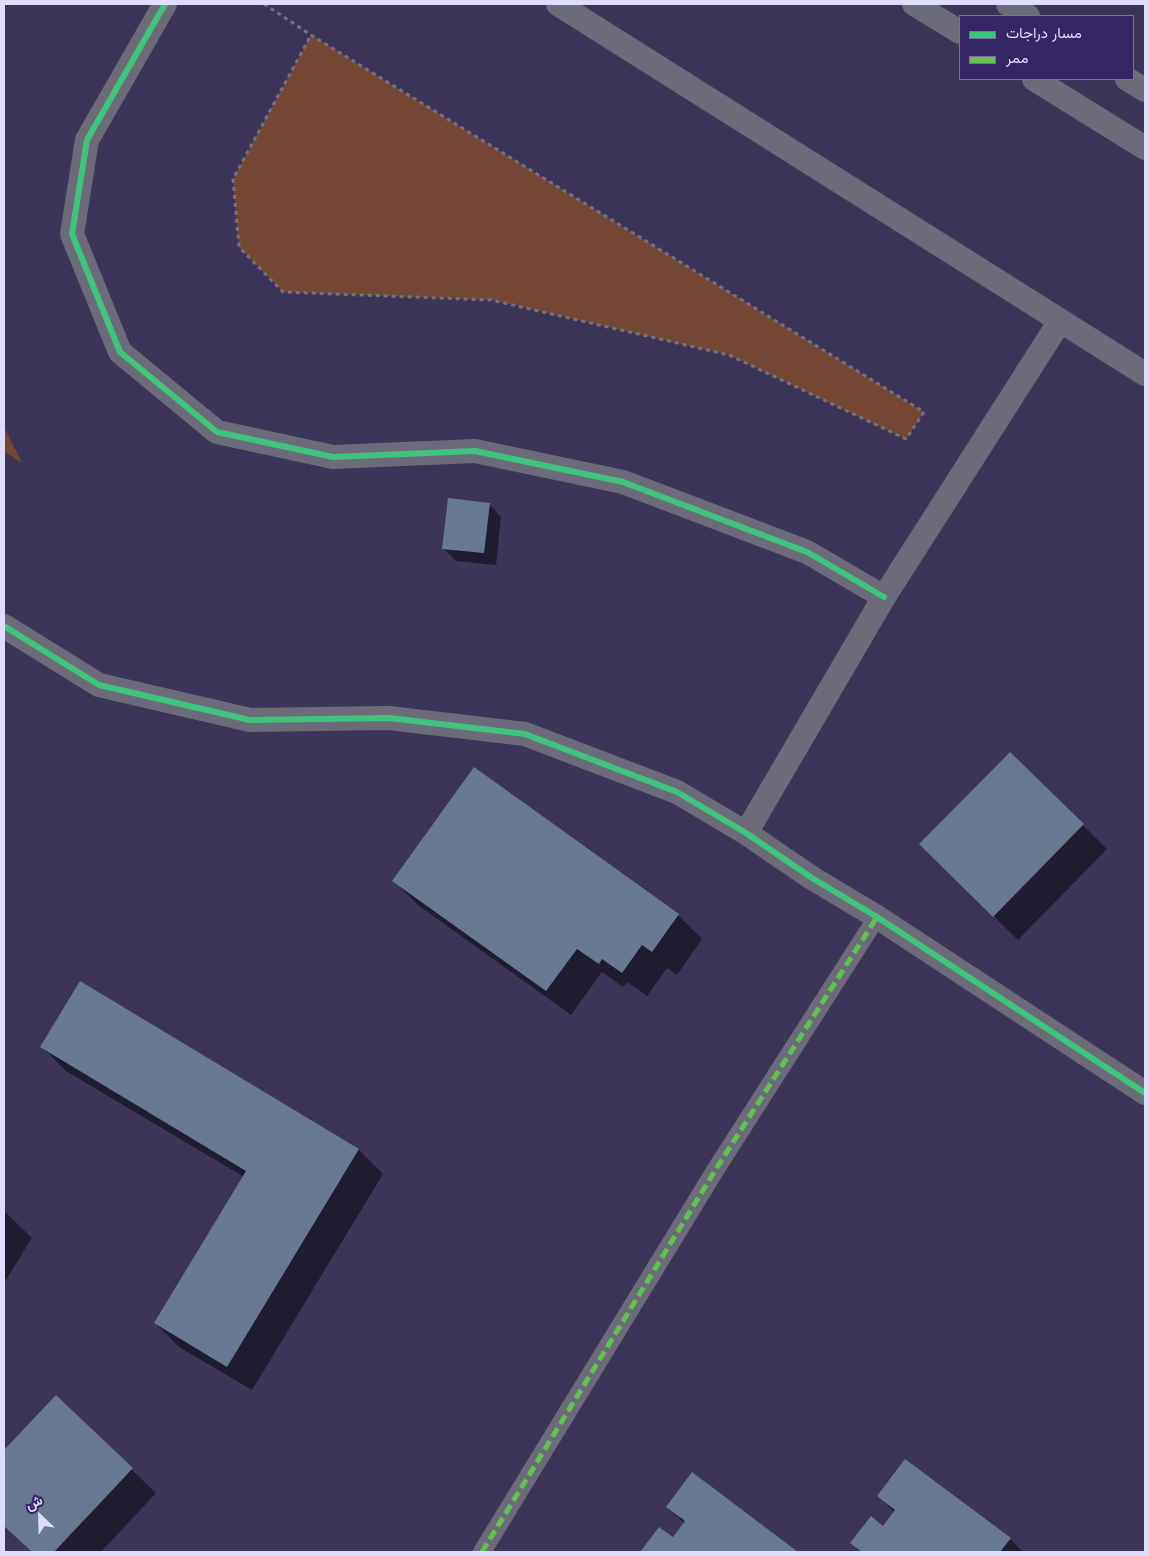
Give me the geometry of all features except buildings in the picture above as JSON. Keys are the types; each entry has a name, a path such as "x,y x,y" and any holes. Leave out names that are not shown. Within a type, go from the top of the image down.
{"street":[{"path":"165,4 87,140 72,234 120,352 217,432 333,457 475,451 623,482 807,552 884,597"},
{"path":"558,4 1145,374"},
{"path":"914,4 959,31"},
{"path":"1008,4 1026,15"},
{"path":"1036,80 1145,148"},
{"path":"1129,80 1145,90"},
{"path":"746,833 884,597 1060,321"},
{"path":"4,626 99,685 250,720 389,718 525,734 677,792 746,833 812,878 877,917 1145,1093"},
{"path":"482,1552 716,1169 877,917"}],"path":[{"path":"264,4 311,36 924,412 906,439 729,355 492,300 283,292 238,247 233,179 311,36"}],"shaded area":[{"path":"311,35 924,412 906,439 729,355 492,300 283,292 239,247 233,179"},
{"path":"4,427 22,463 4,451"}],"marked path":[{"path":"482,1552 716,1169 877,917"}],"cycle path":[{"path":"165,4 87,140 72,234 120,352 217,432 333,457 475,451 623,482 807,552 884,597"},
{"path":"4,626 99,685 250,720 389,718 525,734 677,792 746,833 812,878 877,917 1145,1093"}]}
